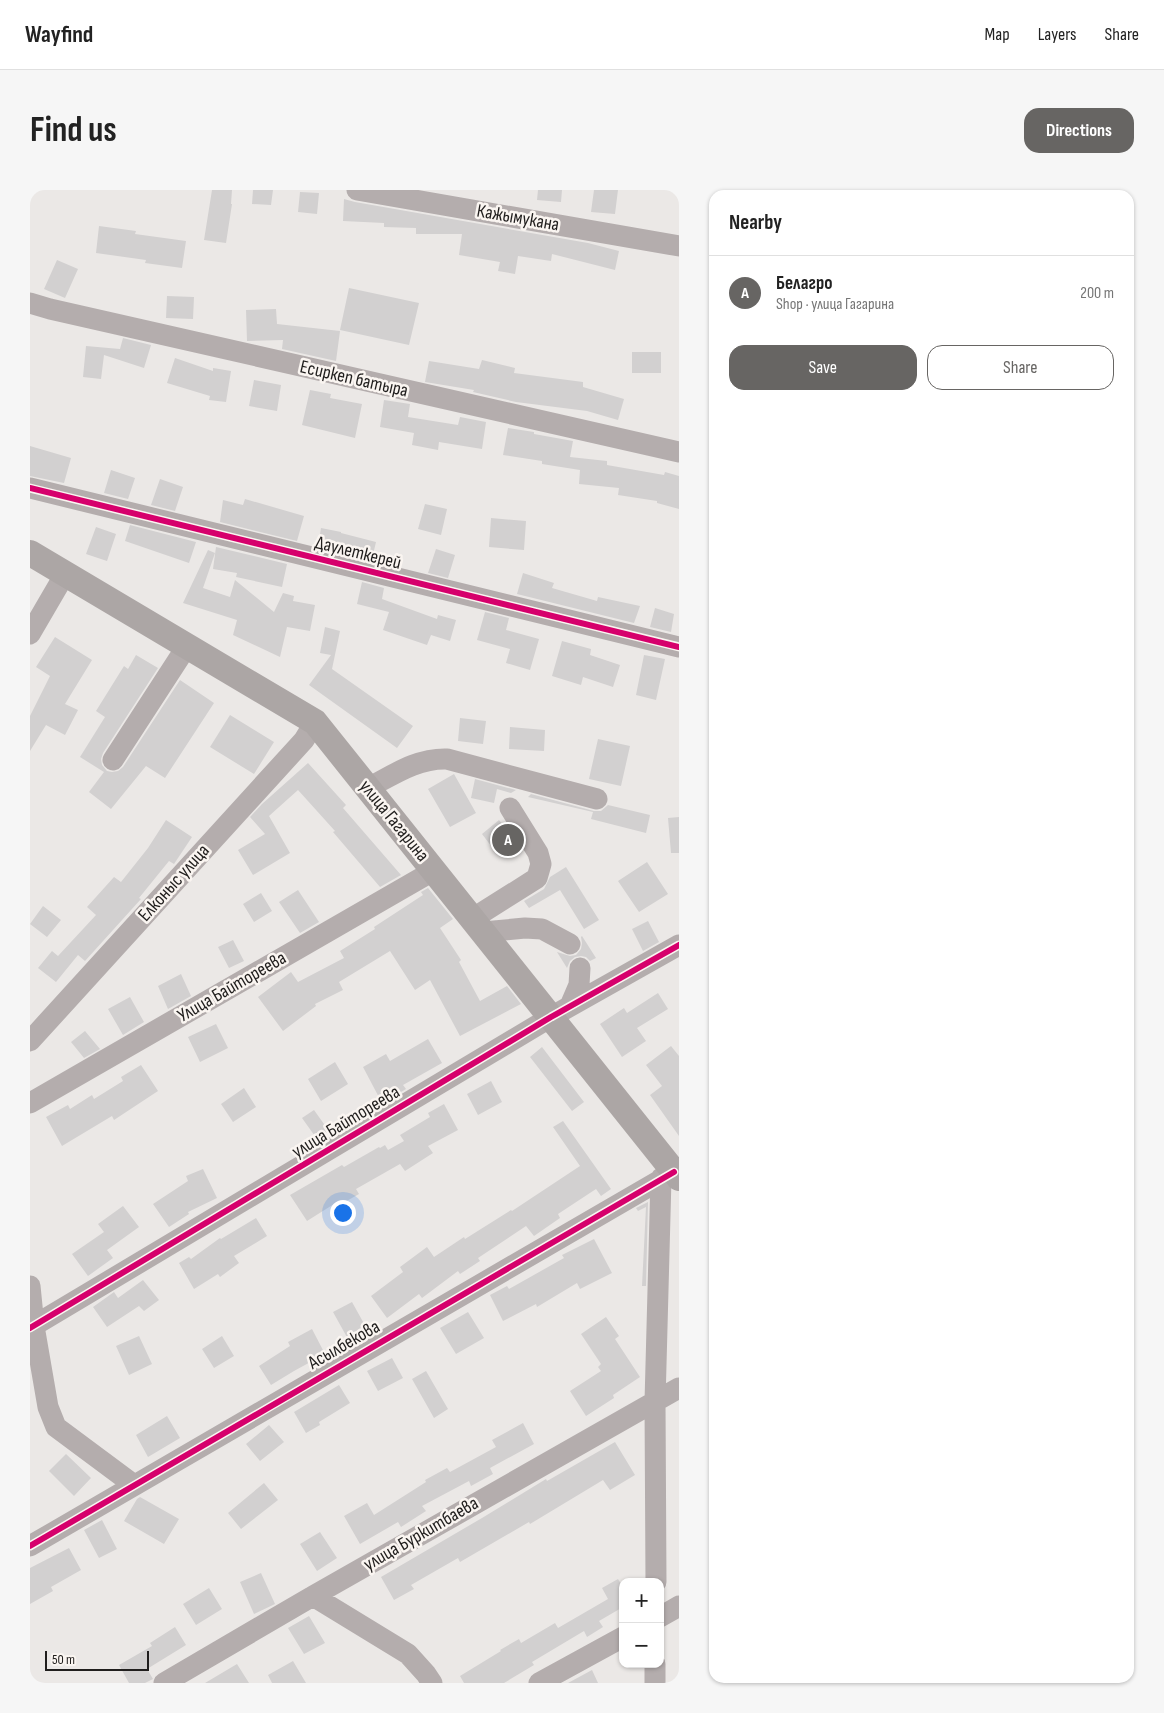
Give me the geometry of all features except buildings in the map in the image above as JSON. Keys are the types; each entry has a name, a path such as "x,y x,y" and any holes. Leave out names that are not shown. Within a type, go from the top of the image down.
{"main road":[{"name":"улица Гагарина","path":"30,552 315,722 478,926 560,1012 671,1176"}],"street":[{"name":"Кажымукана","path":"356,190 679,246"},
{"name":"Есиркеп батыра","path":"30,303 59,312 679,452"},
{"name":"Даулеткерей","path":"30,488 679,647"},
{"path":"30,634 65,574"},
{"path":"113,760 187,646"},
{"name":"Елконыс улица","path":"30,1041 304,740 315,722"},
{"path":"368,788 416,763 434,758 446,759 597,799"},
{"path":"478,926 537,878 541,864 538,853 510,808"},
{"name":"Улица Байтореева","path":"30,1103 434,870"},
{"path":"478,926 542,929 570,944"},
{"name":"улица Байтореева","path":"32,1327 560,1012 679,945"},
{"path":"560,1012 579,985 580,968"},
{"path":"656,1578 655,1402 671,1176"},
{"name":"Асылбекова","path":"30,1546 671,1176"},
{"path":"30,1286 32,1327 48,1407 56,1426 134,1485"},
{"name":"улица Буркитбаева","path":"164,1683 679,1388"},
{"path":"313,1596 408,1654 432,1683"},
{"path":"664,1615 679,1606"},
{"path":"539,1683 619,1639"},
{"path":"655,1668 655,1683"}],"cycle path":[{"path":"30,488 679,647"},
{"path":"30,1328 551,1017 679,945"},
{"path":"30,1546 674,1172"}],"place":[{"name":"Белагро","path":"508,840"}]}
